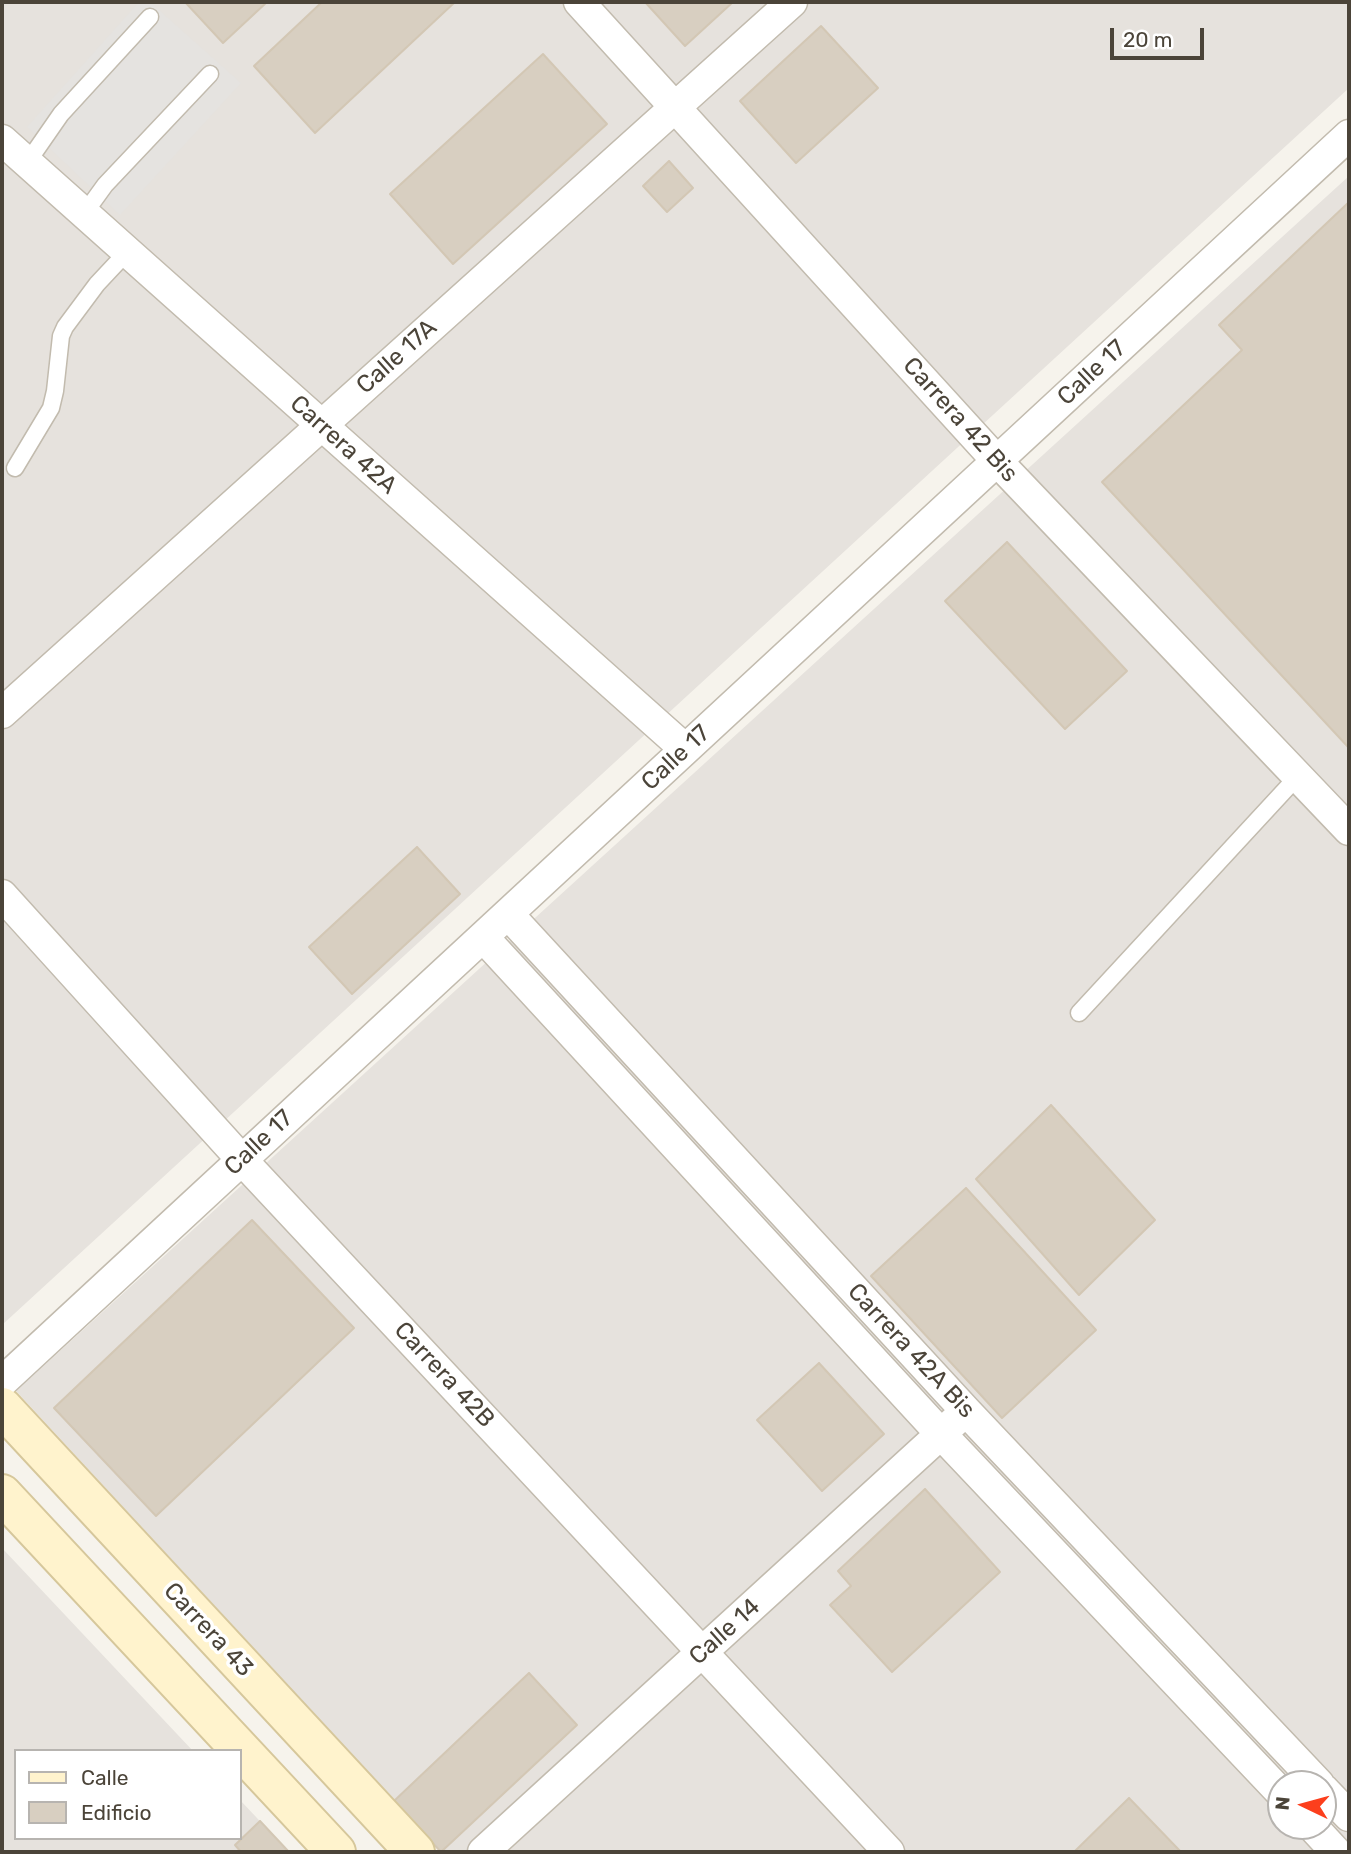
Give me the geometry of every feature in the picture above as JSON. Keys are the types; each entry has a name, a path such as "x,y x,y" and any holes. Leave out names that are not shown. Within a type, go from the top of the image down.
{"street":[{"name":"Carrera 42 Bis","path":"579,2 997,461 1349,830"},
{"name":"Calle 17A","path":"2,713 792,2"},
{"name":"Calle 17","path":"2,1382 1349,135"},
{"name":"Carrera 42A","path":"2,140 685,749"},
{"name":"Carrera 42B","path":"2,895 242,1160 889,1852"},
{"name":"Carrera 42A Bis","path":"508,914 966,1411 1306,1770"},
{"name":"Carrera 42A Bis","path":"483,937 941,1434 1267,1778"},
{"path":"756,1233 779,1208"},
{"path":"835,1319 859,1295"},
{"name":"Carrera 43","path":"2,1407 415,1852"},
{"name":"Calle 14","path":"483,1852 966,1411"},
{"path":"2,1494 240,1749"},
{"path":"242,1751 336,1852"}],"lane":[{"path":"27,163 61,114 150,17"},
{"path":"84,214 106,185 210,74"},
{"path":"15,468 51,408 58,349 65,327 97,284 127,252"},
{"path":"1079,1013 1298,776"}],"shaded area":[{"path":"2,2 1349,2 1349,88 2,1325"},
{"path":"139,2 150,2 241,83 120,215 27,127"},
{"path":"1349,176 1349,1852 442,1852 16,1391"},
{"path":"2,1548 191,1749 14,1749 14,1840 242,1840 242,1802 289,1852 2,1852"}],"building":[{"path":"185,2 267,2 223,43"},
{"path":"322,2 455,2 315,133 254,66"},
{"path":"645,2 733,2 685,46"},
{"path":"821,26 878,88 796,163 740,101"},
{"path":"543,54 607,124 453,264 390,194"},
{"path":"669,161 693,188 667,212 643,186"},
{"path":"1349,202 1349,748 1102,482 1242,350 1219,325"},
{"path":"1007,542 1127,671 1065,729 945,601"},
{"path":"417,847 460,894 352,994 309,947"},
{"path":"1051,1105 1155,1220 1079,1295 976,1179"},
{"path":"966,1188 1096,1330 1002,1418 871,1276"},
{"path":"252,1220 354,1328 156,1516 54,1408"},
{"path":"819,1363 884,1434 822,1491 757,1420"},
{"path":"925,1489 1000,1572 892,1672 830,1605 851,1586 838,1571"},
{"path":"529,1673 577,1725 441,1852 394,1801"},
{"path":"1129,1798 1181,1852 1074,1852"},
{"path":"260,1821 289,1852 241,1852 235,1845"}]}
